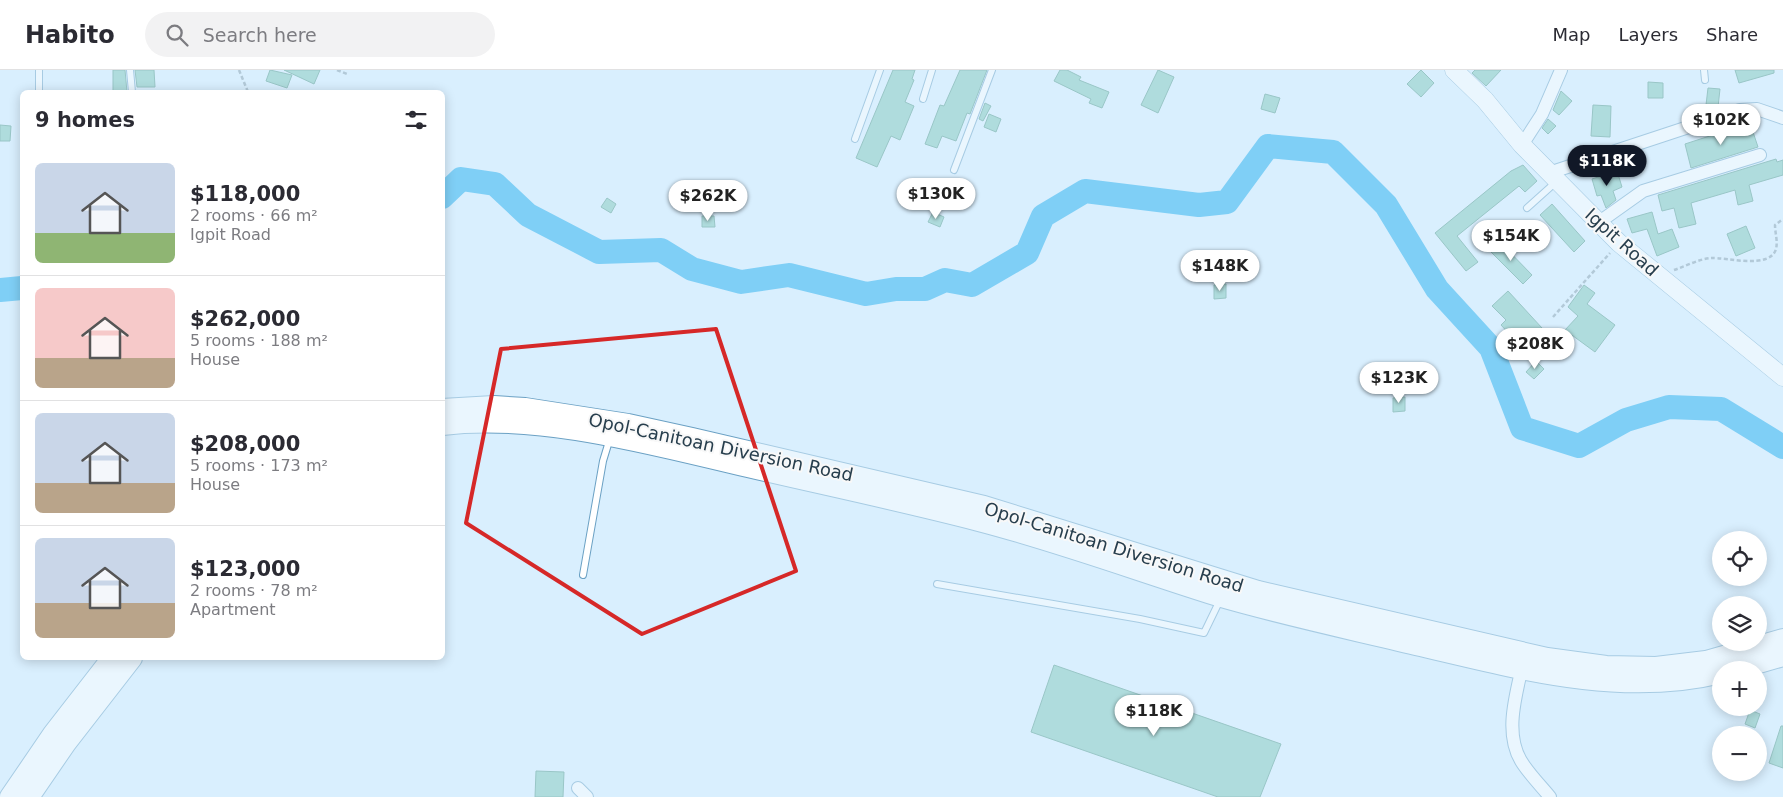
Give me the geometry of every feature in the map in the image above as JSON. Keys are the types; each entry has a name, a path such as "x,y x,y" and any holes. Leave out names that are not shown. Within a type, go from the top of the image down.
{"main road":[{"name":"Opol-Canitoan Diversion Road","path":"445,409 494,406 525,408 628,424 984,506 1258,591 1523,661 1575,679 1631,683 1683,681 1712,675"},
{"name":"Opol-Canitoan Diversion Road","path":"445,425 493,421 522,423 610,437 980,521 1221,597 1293,616 1523,661 1656,667 1706,661 1783,639"},
{"path":"1766,661 1783,656"},
{"path":"10,797 54,734 110,660"},
{"path":"29,797 66,743 130,660"}],"street":[{"name":"Igpit Road","path":"1454,70 1485,100 1522,145 1598,223 1658,275 1783,377"},
{"path":"1522,145 1542,114 1561,70"},
{"path":"1554,177 1740,110 1757,109 1783,118"},
{"path":"1598,223 1643,192 1662,184 1760,155"},
{"path":"1523,661 1513,709 1512,730 1515,747 1522,763 1550,797"}],"lane":[{"path":"39,70 39,90"},
{"path":"130,70 132,90"},
{"path":"855,139 880,70"},
{"path":"923,99 932,70"},
{"path":"954,170 992,70"},
{"path":"1704,70 1705,80"},
{"path":"1527,208 1554,177"},
{"path":"583,575 603,461 610,437"},
{"path":"937,584 1121,616 1204,633 1221,597"}],"path":[{"path":"239,70 247,90"},
{"path":"337,70 347,74"},
{"path":"1658,275 1712,258 1744,262 1772,255 1776,250 1777,243 1775,226 1783,218"},
{"path":"1552,317 1619,242"}],"highlighted area":[{"path":"716,329 796,571 642,634 466,523 501,349"}],"building":[{"path":"113,70 125,70 127,90 113,90"},
{"path":"135,70 154,70 155,87 137,87"},
{"path":"270,70 292,75 287,88 266,81"},
{"path":"284,70 320,70 314,84"},
{"path":"893,70 915,70 912,79 914,80 905,102 914,106 900,140 891,136 877,167 856,158"},
{"path":"960,70 987,70 970,114 967,113 956,141 942,136 937,148 925,144 940,105 944,106"},
{"path":"1060,70 1067,70 1081,77 1079,80 1109,92 1102,108 1089,103 1091,99 1054,81"},
{"path":"1158,70 1174,77 1158,113 1141,105"},
{"path":"1421,70 1434,83 1421,97 1407,84"},
{"path":"1475,70 1501,70 1486,86 1472,73"},
{"path":"1735,70 1774,70 1774,73 1739,83"},
{"path":"1648,82 1663,83 1663,98 1648,98"},
{"path":"1708,88 1720,89 1718,107 1706,105"},
{"path":"1561,91 1572,101 1559,115 1553,110"},
{"path":"1265,94 1280,98 1275,113 1261,109"},
{"path":"985,103 991,106 983,121 979,119"},
{"path":"1593,105 1611,106 1610,137 1591,136"},
{"path":"989,114 1001,119 996,132 984,127"},
{"path":"1548,119 1556,126 1548,134 1542,128"},
{"path":"1750,123 1758,147 1691,168 1685,144"},
{"path":"0,125 11,126 10,141 0,141"},
{"path":"1776,159 1777,162 1783,160 1783,175 1749,185 1753,201 1738,205 1735,190 1691,203 1696,224 1679,228 1674,208 1662,211 1658,195"},
{"path":"1523,165 1537,181 1525,192 1519,186 1457,236 1478,262 1466,271 1435,233 1511,171"},
{"path":"1617,171 1622,187 1613,191 1616,200 1606,208 1601,195 1597,196 1592,179"},
{"path":"607,198 616,204 611,213 601,207"},
{"path":"1552,204 1585,241 1574,252 1540,215"},
{"path":"933,212 944,217 940,227 928,222"},
{"path":"1652,212 1658,234 1672,229 1679,247 1657,256 1647,229 1632,233 1627,219"},
{"path":"702,216 714,216 715,227 702,227"},
{"path":"1746,226 1755,248 1736,256 1727,234"},
{"path":"1499,241 1532,275 1523,284 1489,250"},
{"path":"1226,284 1226,298 1214,299 1214,285"},
{"path":"1584,285 1595,293 1587,304 1615,325 1595,352 1565,330 1578,316 1568,307"},
{"path":"1508,291 1542,328 1513,356 1503,346 1512,337 1501,325 1506,320 1492,306"},
{"path":"1536,361 1544,369 1534,379 1526,372"},
{"path":"1405,397 1405,411 1393,412 1393,398"},
{"path":"1054,665 1281,744 1260,797 1218,797 1031,732"},
{"path":"1748,716 1759,716 1756,726 1745,724"},
{"path":"1781,726 1783,726 1783,768 1769,763"},
{"path":"536,771 564,772 563,797 535,797"}],"waterway":[{"path":"445,194 461,179 495,184 528,215 599,252 661,250 692,269 741,282 789,275 866,294 896,289 925,289 945,280 972,285 1027,253 1043,216 1085,191 1199,205 1227,202 1268,146 1333,152 1386,205 1437,289 1491,348 1522,428 1579,446 1626,420 1669,407 1721,409 1783,447"},
{"path":"0,290 20,288"}]}
